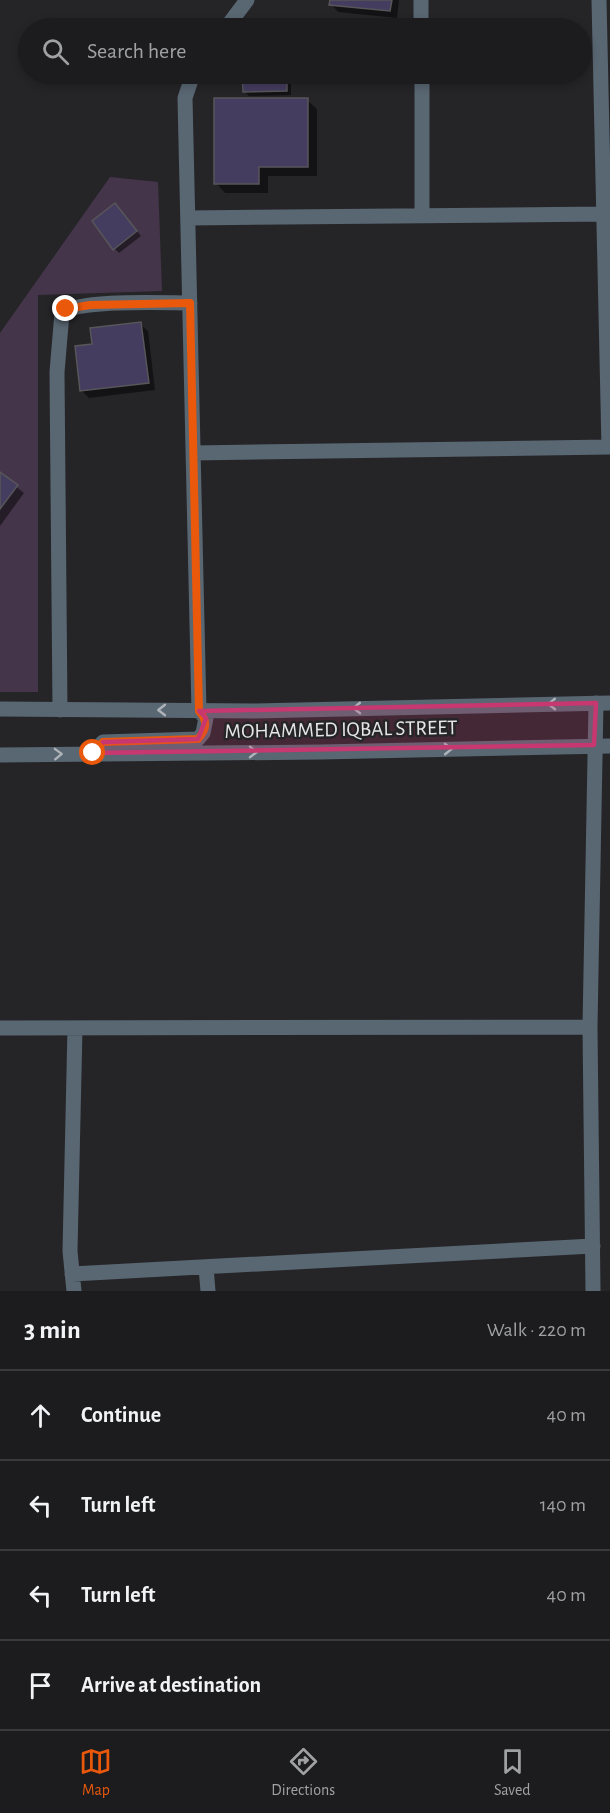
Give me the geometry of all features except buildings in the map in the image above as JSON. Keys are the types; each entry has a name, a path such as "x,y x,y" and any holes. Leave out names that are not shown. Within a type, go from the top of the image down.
{"street":[{"path":"234,18 247,0"},
{"path":"421,0 421,18"},
{"path":"194,453 610,447 599,0"},
{"path":"93,753 103,742 198,739 206,726 206,718 199,711 185,98 190,84"},
{"path":"422,84 422,216"},
{"path":"188,218 604,214"},
{"path":"60,710 57,372 62,313 66,309 90,305 190,303"},
{"path":"0,709 199,711 603,703 594,746 590,1028 593,1291"},
{"name":"MOHAMMED IQBAL STREET","path":"0,755 333,752 610,746"},
{"path":"0,1028 590,1028"},
{"path":"74,1291 70,1251 75,1028"},
{"path":"72,1274 593,1246"},
{"path":"206,1267 208,1291"}],"highlighted area":[{"path":"596,703 594,745 93,753 103,742 198,739 206,718 199,711"}],"shaded area":[{"path":"110,177 158,182 162,291 38,295 38,692 0,692 0,333"}],"route":[{"path":"66,309 90,305 190,303 199,711 206,718 206,726 198,739 103,742 93,753"}]}
